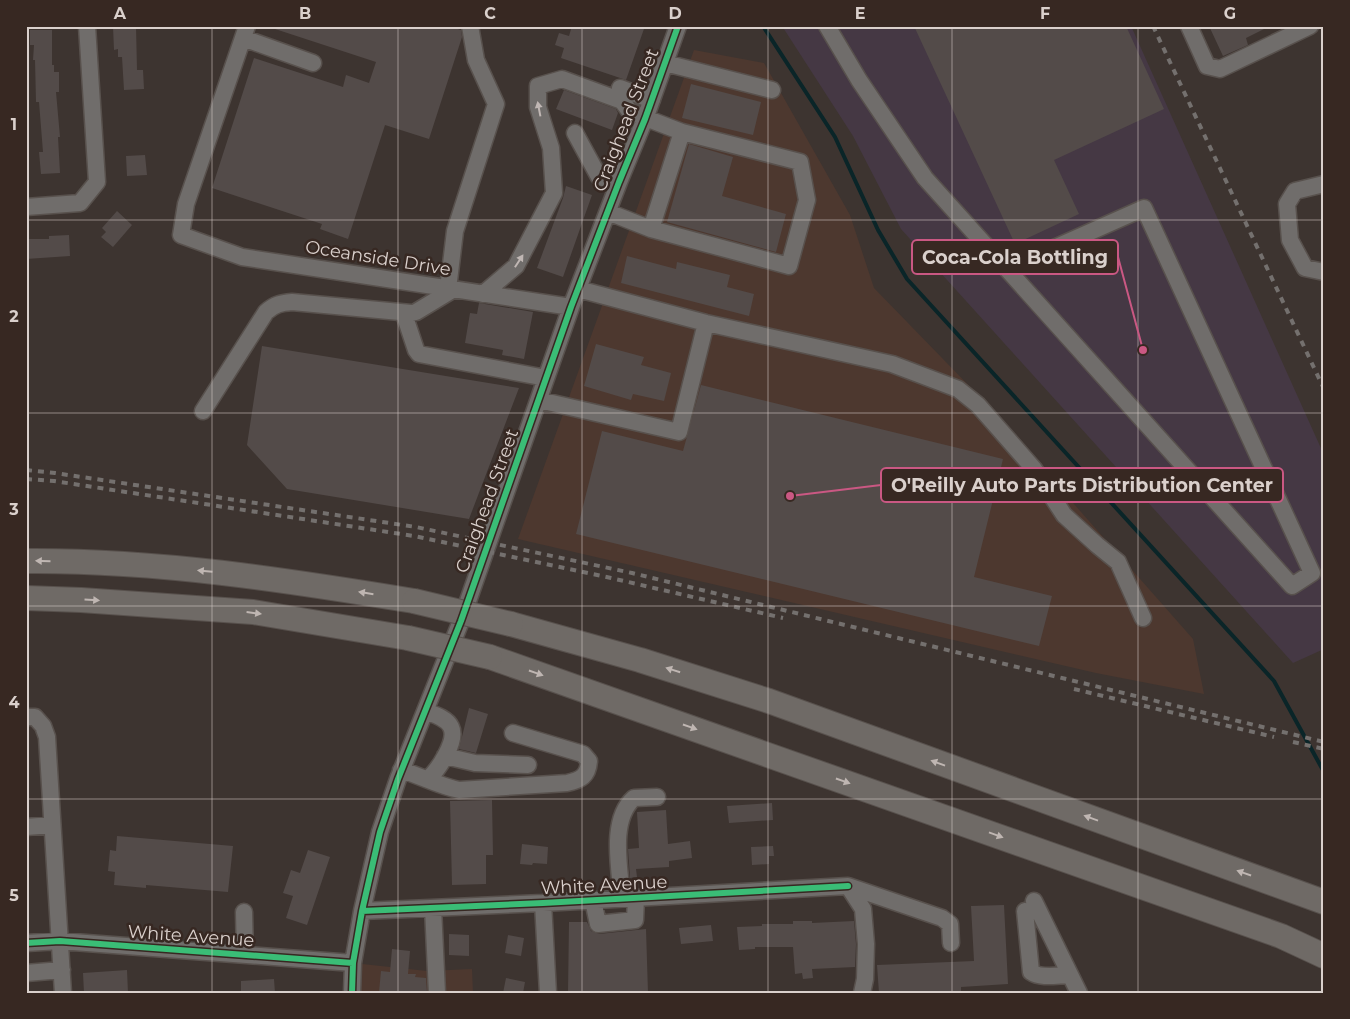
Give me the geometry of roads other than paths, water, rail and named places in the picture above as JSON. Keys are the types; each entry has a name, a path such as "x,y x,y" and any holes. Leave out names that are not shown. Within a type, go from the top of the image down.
{"highway":[{"path":"26,561 130,564 240,574 414,601 511,624 640,660 769,701 1324,902"},
{"path":"26,598 253,612 408,638 490,657 1281,936 1324,956"},
{"path":"1290,890 1324,898"},
{"path":"1295,942 1324,952"}],"street":[{"path":"26,207 80,203 97,182 87,26"},
{"path":"203,411 266,312 273,306 292,302 404,314 416,312 451,289 455,231 496,104 476,60 470,26"},
{"name":"Craighead Street","path":"352,993 353,963 362,911 380,832 401,770 461,621 571,307 618,182 645,119 678,26"},
{"path":"827,26 859,80 925,178 1292,586 1312,573 1144,208 1007,269"},
{"path":"1189,26 1207,66 1220,69 1310,26"},
{"path":"245,32 313,63"},
{"name":"Oceanside Drive","path":"245,32 186,204 181,235 242,257 571,307"},
{"path":"665,63 772,90"},
{"path":"484,294 516,266 554,193 551,148 538,107 538,86 562,79 622,101 630,112 682,132 800,162 807,200 790,266 652,229 608,212"},
{"path":"620,88 652,100"},
{"path":"652,229 682,132"},
{"path":"575,133 599,177 618,182"},
{"path":"1324,184 1295,191 1287,204 1290,240 1305,268 1324,272"},
{"path":"578,289 706,323 892,364 958,389 978,405 1034,470 1064,514 1096,545 1118,562 1143,618"},
{"path":"404,314 418,354 546,378"},
{"path":"539,400 679,432 706,323"},
{"path":"425,710 441,718 451,727 453,737 438,770 428,779"},
{"path":"26,717 35,717 43,726 47,737 63,993"},
{"path":"401,770 459,790 567,783 583,778 588,769 589,761 583,754 513,733"},
{"path":"445,756 475,763 528,765"},
{"path":"592,900 598,924 635,920 618,846 620,821 624,809 634,798 657,797"},
{"path":"26,827 52,825"},
{"path":"848,886 942,918 950,924 951,944"},
{"path":"848,886 863,909 866,944 865,979 862,993"},
{"name":"White Avenue","path":"362,911 848,886"},
{"path":"543,903 548,993"},
{"path":"1070,975 1044,976 1030,972 1029,906 1070,975 1079,993"},
{"path":"433,908 437,993"},
{"path":"244,912 245,955"},
{"name":"White Avenue","path":"26,943 60,941 353,963"},
{"path":"26,973 62,970"}],"waterway":[{"path":"763,26 835,137 878,230 907,279 1274,681 1324,772"}],"railway":[{"path":"1153,26 1324,389"},
{"path":"26,470 416,527 632,573 1324,742"},
{"path":"26,479 54,481 414,536 611,578 783,618"},
{"path":"1074,689 1274,737"},
{"path":"1293,742 1324,749"}],"place":[{"name":"Coca-Cola Bottling","path":"1143,350"},
{"name":"O'Reilly Auto Parts Distribution Center","path":"790,496"}]}
